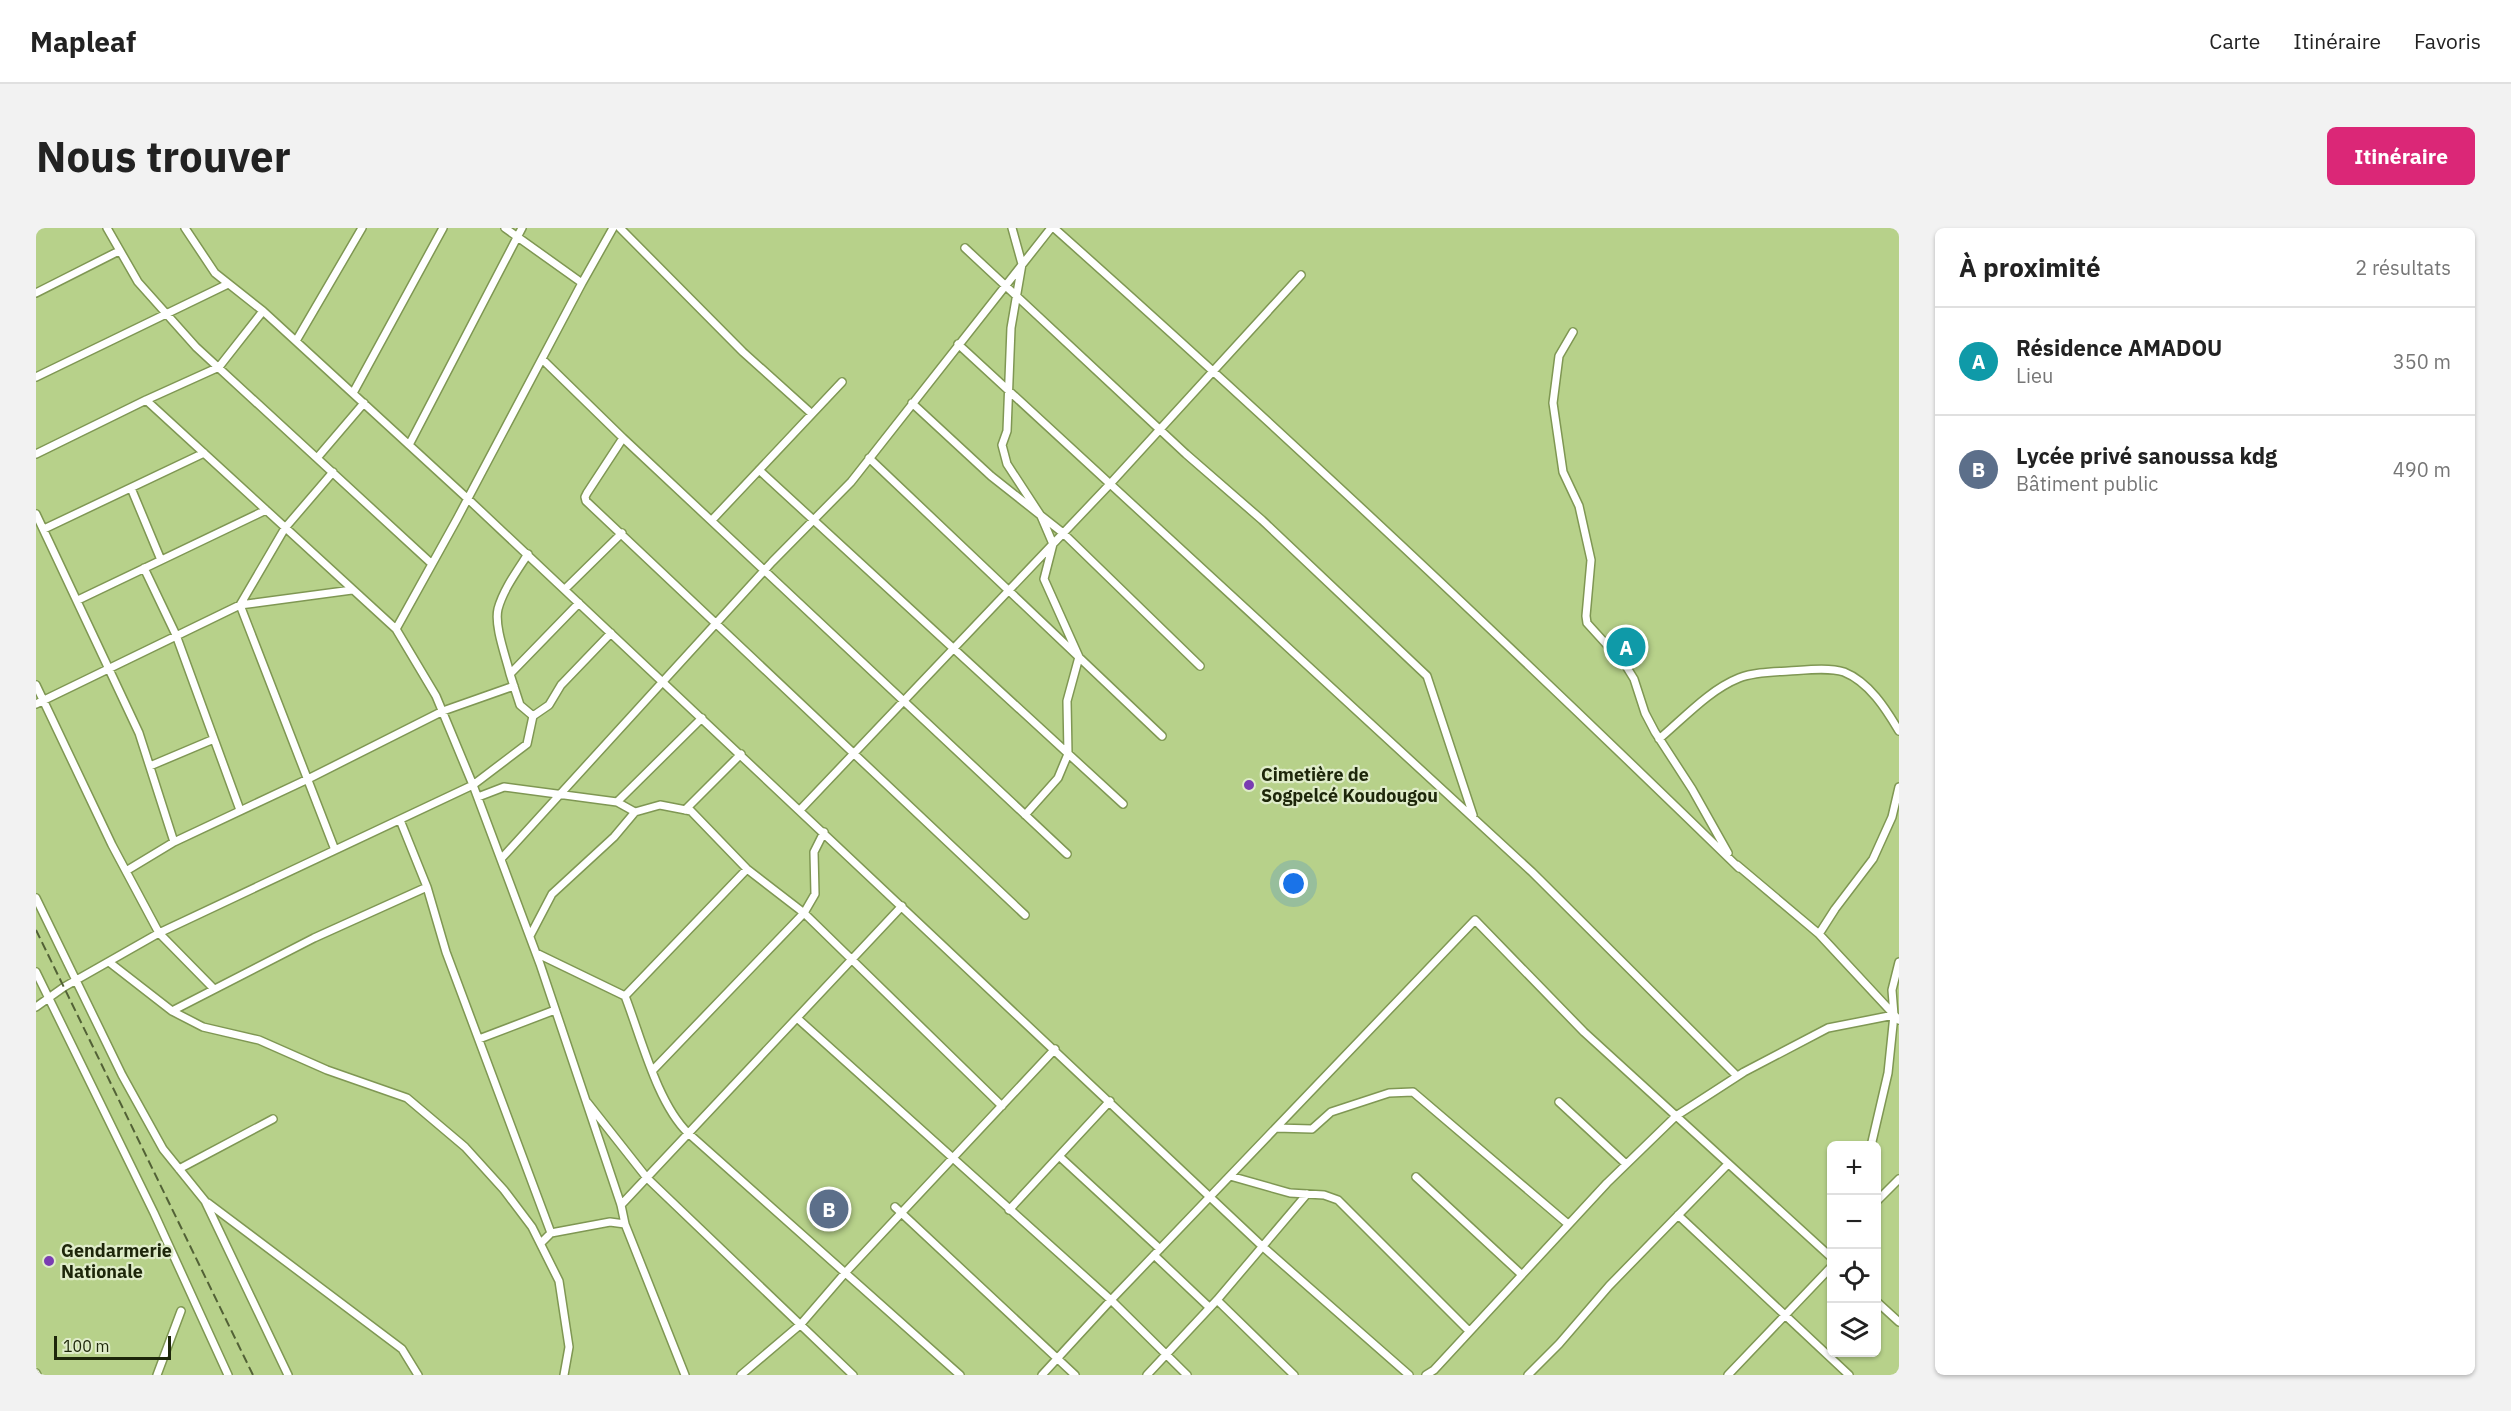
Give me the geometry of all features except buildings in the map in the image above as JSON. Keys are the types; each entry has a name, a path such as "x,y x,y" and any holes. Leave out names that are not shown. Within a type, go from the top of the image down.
{"street":[{"path":"106,228 138,282 166,313 219,367 432,564"},
{"path":"186,228 214,273 263,311 528,554 1263,1246 1409,1375"},
{"path":"296,341 362,228"},
{"path":"353,393 443,228"},
{"path":"505,228 582,283"},
{"path":"409,445 522,228"},
{"path":"396,629 613,228"},
{"path":"620,228 743,352 812,414"},
{"path":"1012,228 1016,235 1022,264 1011,328 1007,431 1002,445 1007,464 1041,516 1053,544 1044,579 1079,657 1067,701 1068,754 1058,778 1025,815"},
{"path":"501,859 765,570 851,482 1052,228 1215,370 1436,575 1739,868 1819,934 1897,1018"},
{"path":"965,248 1161,430 1262,520 1427,676 1474,818"},
{"path":"36,293 119,251"},
{"path":"800,810 1161,430 1301,275"},
{"path":"36,377 228,284"},
{"path":"36,454 219,367 263,311"},
{"path":"1573,332 1559,356 1553,404 1563,472 1579,506 1591,560 1586,616 1594,633 1626,666 1634,679 1645,713 1659,739 1692,789 1720,842 1739,868"},
{"path":"958,344 1532,872 1737,1076"},
{"path":"542,359 623,438 1067,854"},
{"path":"712,520 842,382"},
{"path":"146,400 396,629 436,696 478,797 530,936 621,1205 625,1224 685,1375"},
{"path":"317,458 364,403"},
{"path":"912,403 991,476 1063,533 1200,666"},
{"path":"623,438 585,497 586,501 1025,915"},
{"path":"44,529 204,453"},
{"path":"869,458 1162,736"},
{"path":"759,470 1123,804"},
{"path":"240,605 285,528 333,472"},
{"path":"131,488 161,560"},
{"path":"78,600 266,510"},
{"path":"36,514 139,733 174,842"},
{"path":"565,589 622,533"},
{"path":"528,554 506,590 498,610 497,622 520,705 533,716"},
{"path":"144,568 176,635 240,810"},
{"path":"36,704 240,605 352,590"},
{"path":"510,674 579,603"},
{"path":"240,605 335,850"},
{"path":"36,1007 76,980 159,933 473,785 527,744 533,716 549,705 561,685 611,633"},
{"path":"1659,739 1713,692 1740,678 1766,672 1807,670 1842,672 1862,683 1887,711 1899,731"},
{"path":"36,685 126,871 159,933 214,988"},
{"path":"126,871 174,842 308,779 443,711 514,686"},
{"path":"617,802 702,717"},
{"path":"150,766 214,740"},
{"path":"685,810 741,754"},
{"path":"478,797 504,787 617,802 635,812"},
{"path":"1819,934 1873,859 1892,817 1899,787"},
{"path":"530,936 552,894 614,837 635,812 660,804 691,812 747,869 804,913 1002,1106"},
{"path":"400,820 427,887 447,952 550,1233"},
{"path":"653,1070 804,913 815,894 814,852 824,832"},
{"path":"626,996 747,869"},
{"path":"172,1011 314,938 427,887"},
{"path":"36,898 132,1094 163,1149 205,1201 288,1375"},
{"path":"621,1205 902,906"},
{"path":"1042,1375 1475,920 1584,1032 1827,1252"},
{"path":"536,953 626,996 665,1101 679,1124 960,1375"},
{"path":"109,962 172,1011 203,1027 259,1040 327,1070 407,1098 465,1148 504,1190 532,1227 559,1281 569,1347 564,1375"},
{"path":"1872,1141 1888,1073 1897,1018 1892,990 1899,962"},
{"path":"36,972 154,1213 228,1375"},
{"path":"479,1039 555,1010"},
{"path":"797,1018 952,1160 1111,1300 1187,1375"},
{"path":"1426,1375 1434,1370 1568,1224 1676,1116 1737,1076 1828,1028 1897,1018"},
{"path":"745,1374 801,1324 845,1273 1055,1049"},
{"path":"1276,1128 1312,1129 1331,1112 1389,1093 1413,1092 1568,1224"},
{"path":"584,1098 647,1178 853,1375"},
{"path":"1009,1210 1110,1101"},
{"path":"1558,1102 1626,1164"},
{"path":"179,1169 273,1119"},
{"path":"1059,1156 1160,1249"},
{"path":"1528,1375 1559,1344 1609,1286 1728,1164"},
{"path":"1230,1176 1290,1193 1324,1195 1338,1200 1470,1331"},
{"path":"1416,1177 1521,1274"},
{"path":"1881,1197 1899,1179"},
{"path":"1147,1375 1217,1300 1307,1194"},
{"path":"205,1201 402,1349 418,1375"},
{"path":"895,1207 1075,1375"},
{"path":"1678,1215 1849,1375"},
{"path":"541,1243 550,1233 610,1222 625,1224"},
{"path":"1154,1256 1209,1307"},
{"path":"1732,1374 1827,1271"},
{"path":"1217,1300 1294,1375"},
{"path":"1879,1303 1899,1322"},
{"path":"157,1375 181,1311"}],"railway":[{"path":"36,930 253,1375"}],"place":[{"name":"Résidence AMADOU","path":"1626,647"},
{"name":"Cimetière de Sogpelcé Koudougou","path":"1249,785"},
{"name":"Lycée privé sanoussa kdg","path":"829,1209"},
{"name":"Gendarmerie Nationale","path":"49,1261"}]}
